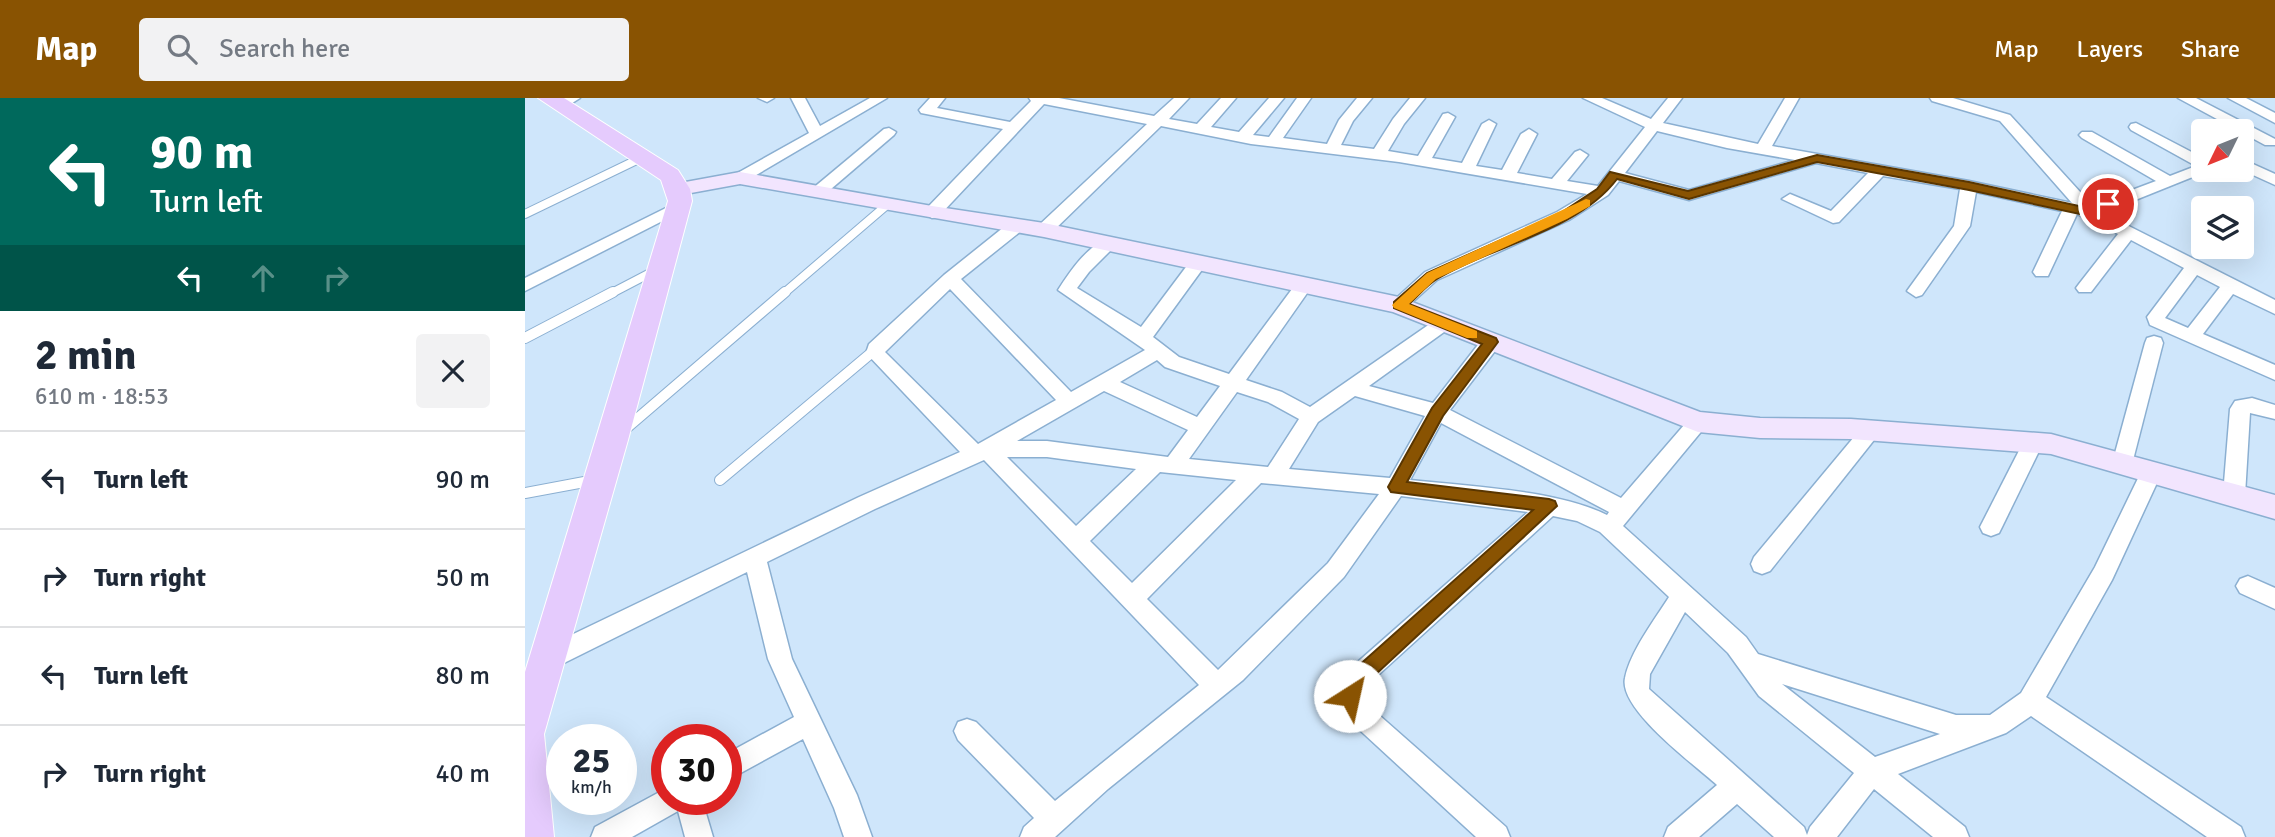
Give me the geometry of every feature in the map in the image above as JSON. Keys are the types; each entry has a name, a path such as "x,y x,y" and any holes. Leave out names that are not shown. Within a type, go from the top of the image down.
{"main road":[{"path":"530,828 525,734 602,479 680,198 670,175 561,100"}],"street":[{"path":"797,98 817,134"},
{"path":"525,285 680,198 740,178 880,98"},
{"path":"938,98 926,110 1016,127"},
{"path":"1116,114 1134,98"},
{"path":"1044,230 1182,98"},
{"path":"1200,130 1229,98"},
{"path":"1243,137 1277,98"},
{"path":"1273,141 1304,98"},
{"path":"1332,148 1346,120 1365,98"},
{"path":"1378,155 1398,121 1418,98"},
{"path":"1590,98 1652,125 2080,210 2129,231 2231,284 2271,301"},
{"path":"1399,305 1431,276 1563,216 1602,192 1675,98"},
{"path":"1763,149 1792,98"},
{"path":"1937,98 2005,118 2080,210"},
{"path":"2185,98 2272,140"},
{"path":"2235,98 2275,119"},
{"path":"2264,98 2275,103"},
{"path":"932,213 1016,127 1038,99 1200,130 1422,161 1602,192"},
{"path":"1422,161 1448,117"},
{"path":"1467,169 1489,124"},
{"path":"2136,127 2191,159"},
{"path":"818,192 889,132"},
{"path":"1507,176 1529,134"},
{"path":"2087,135 2167,181"},
{"path":"2254,148 2272,140"},
{"path":"1556,184 1580,155"},
{"path":"1615,175 1689,195 1817,159"},
{"path":"1790,200 1833,218 1880,170"},
{"path":"2254,170 2275,180"},
{"path":"2042,272 2080,210 2191,171"},
{"path":"740,178 932,213 1044,230 1399,305 1698,422 1760,428 1871,430 2051,444 2275,507"},
{"path":"1916,291 1962,226 1969,186"},
{"path":"1015,227 950,279 876,349 875,353 1075,541 1217,685"},
{"path":"2085,288 2129,231"},
{"path":"1109,244 1083,268 1067,290 1173,362 1275,397 1311,417"},
{"path":"547,659 867,503 981,452 1103,382 1150,344 1198,262"},
{"path":"2196,265 2156,317 2159,324 2275,373"},
{"path":"950,279 1069,402"},
{"path":"2191,337 2231,284"},
{"path":"1075,541 1165,465 1200,427 1304,285"},
{"path":"1132,599 1265,474 1311,417 1444,323"},
{"path":"1034,837 1217,685 1336,570 1396,487 1437,412 1491,342"},
{"path":"2122,464 2154,344"},
{"path":"1103,382 1200,427"},
{"path":"1351,388 1437,412 1616,518 1683,593 1737,645 1768,688 1955,837"},
{"path":"2234,495 2240,409 2247,404 2275,412"},
{"path":"1616,518 1698,422"},
{"path":"1762,564 1871,430"},
{"path":"1991,527 2033,443"},
{"path":"981,452 1047,449 1165,465 1396,487 1549,506 1616,518"},
{"path":"1819,837 1872,771 2000,725 2030,701 2104,573 2151,472"},
{"path":"1496,837 1361,715 1350,696 1353,682 1549,506"},
{"path":"755,558 780,659 847,805 855,836"},
{"path":"2248,586 2275,599"},
{"path":"1683,593 1639,671 1635,680 1637,692 1644,702 1794,837"},
{"path":"1751,663 1956,727 1982,731"},
{"path":"2030,701 2221,834"},
{"path":"742,759 809,722"},
{"path":"967,731 1054,819"},
{"path":"1678,837 1737,786"},
{"path":"605,837 651,811"},
{"path":"693,815 699,837"}],"lane":[{"path":"525,214 645,156"},
{"path":"613,440 801,275 888,204"},
{"path":"525,338 660,268"},
{"path":"720,480 876,349"},
{"path":"525,493 602,479"}],"slow traffic":[{"path":"1472,334 1399,305 1431,276 1586,203"}],"route":[{"path":"1350,696 1353,682 1549,506 1396,487 1437,412 1491,342 1399,305 1431,276 1584,205 1602,192 1615,175 1689,195 1817,159 1969,186 2089,212 2108,204"}]}
